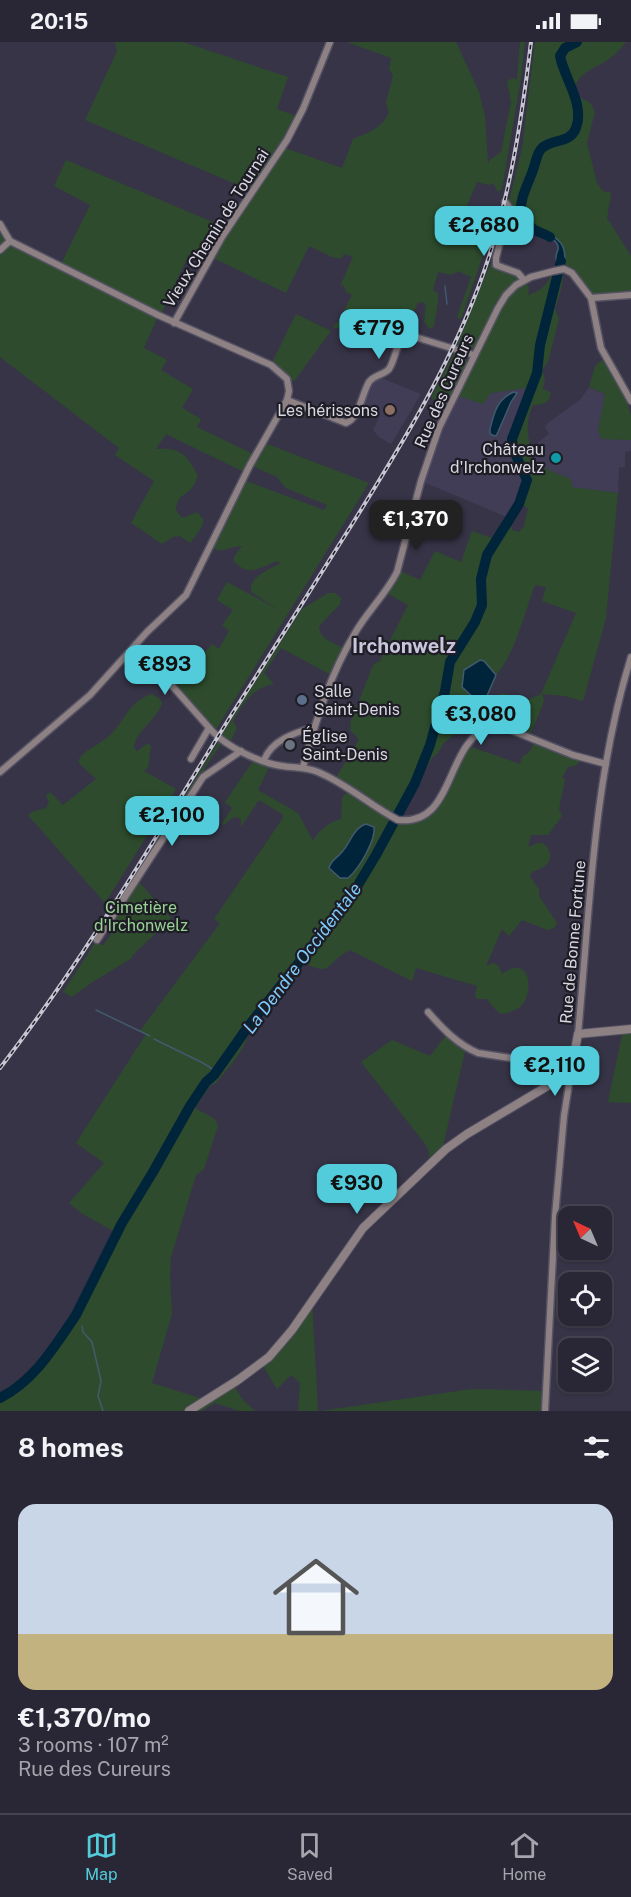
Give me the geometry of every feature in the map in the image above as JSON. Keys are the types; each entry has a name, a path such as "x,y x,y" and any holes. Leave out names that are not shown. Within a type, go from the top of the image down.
{"street":[{"name":"Vieux Chemin de Tournai","path":"287,400 289,382 281,372 252,356 174,322 217,247 286,140 303,109 330,42"},
{"path":"505,202 509,207 495,262 497,267 518,273 524,280"},
{"path":"0,224 10,241 174,322"},
{"path":"0,250 10,241"},
{"name":"Rue des Cureurs","path":"303,767 322,701 346,649 361,623 397,572 433,444 446,412 506,295 524,280 564,269 572,273 591,298"},
{"path":"631,295 591,298 601,348 631,401"},
{"path":"0,772 90,695 186,595 255,455 287,400 346,423 353,418 371,379 387,371 401,341 406,337 412,336 474,355"},
{"path":"136,645 218,737 264,760 283,766 303,767 334,781 395,818 410,820 417,818 428,813 437,805 464,747 477,734 491,725 508,729 573,755 606,764"},
{"name":"Rue de Bonne Fortune","path":"545,1411 555,1216 563,1125 578,1034 598,816 618,700 631,657"},
{"path":"264,760 270,750 281,740 291,734 314,727"},
{"path":"190,759 209,728"},
{"path":"97,940 203,777 242,751"},
{"path":"428,1012 447,1034 478,1053 556,1065 571,1072"},
{"path":"578,1034 631,1029"},
{"path":"189,1411 269,1357 292,1330 363,1228 446,1149 571,1072"}],"shaded area":[{"name":"Les hérissons","path":"376,376 421,394 391,444 379,437 373,430 380,416 359,404"},
{"path":"531,387 512,439 513,449 527,480 519,504 509,518 421,481 454,395 491,393"},
{"path":"589,387 605,394 598,431 602,439 631,440 631,451 625,452 625,467 619,467 618,493 572,487 569,478 532,462 531,448 549,434 545,427 548,423 581,399"}],"green space":[{"path":"115,42 183,42 288,77 277,109 299,117 282,147 342,168 353,139 378,127 389,113 386,102 393,76 389,68 391,58 347,42 456,42 479,92 485,116 488,164 501,152 511,102 507,81 513,78 517,80 520,42 525,42 502,189 498,192 493,183 489,185 477,182 451,242 454,244 481,215 491,221 492,228 489,238 461,319 457,318 471,277 458,271 450,275 438,272 433,290 438,293 438,302 434,326 430,329 424,322 426,306 423,302 418,303 412,315 407,315 401,330 333,328 338,323 352,295 346,292 344,285 340,286 353,257 344,254 341,259 332,257 309,246 286,293 211,257 207,263 189,254 158,316 144,348 167,360 161,370 193,389 182,408 201,419 197,427 255,455 262,442 369,483 215,731 174,688 212,644 219,649 229,631 222,625 233,610 217,600 227,582 279,610 251,592 251,587 261,574 281,563 277,561 255,570 245,569 234,562 234,557 242,546 218,550 214,549 212,543 243,480 324,510 327,505 286,488 277,477 250,465 246,473 166,434 156,449 172,449 182,454 198,476 191,489 179,500 176,510 182,518 197,512 204,520 190,543 180,536 173,537 162,544 131,523 154,481 115,455 119,448 0,357 0,224 10,241 60,266 90,205 54,186 66,160 215,223 226,232 252,191 85,120 117,51"},
{"path":"535,42 626,42 605,62 578,80 576,92 580,98 591,104 595,112 587,143 597,183 601,189 611,194 607,218 631,256 631,295 593,295 572,273 564,270 555,308 559,319 548,362 542,370 545,379 543,389 551,393 545,403 533,405 528,420 533,462 569,478 572,487 618,493 606,618 583,701 565,696 542,694 543,704 530,735 525,733 523,718 515,712 490,708 485,714 475,705 458,731 443,744 425,770 419,773 395,818 405,823 437,805 466,745 520,764 522,757 529,752 535,741 581,759 576,765 568,767 562,778 565,779 559,809 562,816 548,835 531,835 528,847 542,843 549,850 548,862 532,872 530,877 539,889 539,896 557,923 554,928 548,930 522,920 509,936 502,929 486,966 493,963 498,965 502,974 519,968 524,971 529,985 525,1001 513,1011 501,1014 487,999 477,999 475,996 477,986 416,968 412,981 350,950 324,969 299,961 250,1024 246,1041 238,1055 216,1083 211,1085 195,1108 215,1119 218,1126 204,1169 196,1175 171,1257 172,1314 152,1383 206,1400 233,1384 242,1399 255,1411 240,1411 215,1403 202,1411 0,1411 0,1398 20,1385 55,1348 83,1302 117,1233 81,1213 69,1203 104,1163 76,1143 146,1034 140,1031 220,923 214,919 283,818 282,814 259,800 241,827 241,820 238,817 232,818 224,825 222,824 232,808 225,802 255,758 271,763 258,790 298,813 313,841 325,827 341,819 342,798 349,790 334,781 359,739 350,730 351,720 372,668 375,663 379,662 408,605 385,592 398,570 420,580 435,551 461,562 472,531 495,539 509,518 512,530 519,532 524,526 528,508 519,504 527,480 513,449 512,439 531,387 491,393 483,404 455,395 449,406 431,398 455,351 467,361 467,367 476,347 466,351 456,348 490,265 495,262 519,274 527,284 528,295 543,287 552,272 564,269 560,243 547,233 539,230 528,238 521,232 520,239 514,245 504,243 502,238 522,148","holes":["535,585 546,587 542,601 576,613 541,694 525,701 502,693 489,701 488,705 486,698 482,700 484,661 496,675 503,666 519,632","370,824 362,856 355,869 343,879 336,875 334,858 340,855 362,825"]},
{"path":"296,314 331,331 295,380 289,382 271,365"},
{"path":"602,360 616,376 627,402 631,416 631,440 602,439 598,431 605,394 589,387 595,366"},
{"path":"328,593 335,593 341,598 340,604 319,626 320,631 328,640 346,649 333,676 281,648 264,673 274,684 260,689 245,703 233,721 237,728 229,744 221,736 302,609"},
{"path":"151,694 159,698 162,703 156,715 138,736 134,748 137,751 148,743 151,746 148,768 144,771 176,789 105,903 28,815 46,808 49,802 46,796 50,792 63,805 96,779 78,761 87,751 108,737 137,702"},
{"path":"219,741 222,743 204,769 207,772 121,903 125,890"},
{"name":"Cimetière d'Irchonwelz","path":"139,882 171,918 132,958 72,997 63,992 95,943 103,945 111,935 107,930"},
{"path":"631,1029 631,1103 608,1102 623,1030"},
{"path":"447,1034 466,1047 443,1146 446,1149 430,1164 426,1145 361,1062 392,1040 430,1056"},
{"path":"312,1299 318,1411 298,1411 300,1383 291,1375 277,1389 262,1364"},
{"path":"472,1389 546,1391 545,1411 320,1411"}],"water":[{"path":"538,230 561,243 565,254 564,269 557,271 557,243 549,237 536,233"},
{"path":"514,392 517,393 496,436 492,435 490,429 497,407 504,398"},
{"path":"480,660 484,661 496,675 486,698 476,700 462,687 464,670"},
{"path":"366,824 374,827 370,846 352,874 348,878 340,878 329,868 330,865 358,829"}],"waterway":[{"name":"La Dendre Occidentale","path":"550,237 533,229 526,222 521,208 524,193 540,150 546,145 566,139 576,128 578,119 576,100 560,56 565,48 577,42"},
{"name":"La Dendre Occidentale","path":"0,1398 24,1382 60,1339 76,1315 122,1223 190,1106 250,1024 349,900 415,783 430,745 445,691 450,662 475,622 482,605 481,579 487,555 519,504 527,480 513,449 512,439 537,373 540,345 561,261"},
{"path":"445,286 447,304"},
{"path":"96,1010 150,1036"},
{"path":"154,1039 217,1072"},
{"path":"82,1326 83,1332 92,1342 101,1381 98,1396 103,1411"}],"railway":[{"path":"0,1068 32,1026 120,894 369,497 436,380 478,288 498,228 518,136 531,42"}],"place":[{"name":"Les hérissons","path":"390,410"},
{"name":"Château d'Irchonwelz","path":"556,458"},
{"name":"Salle Saint-Denis","path":"302,700"},
{"name":"Église Saint-Denis","path":"290,745"}],"district":[{"name":"Irchonwelz","path":"404,646"}]}
